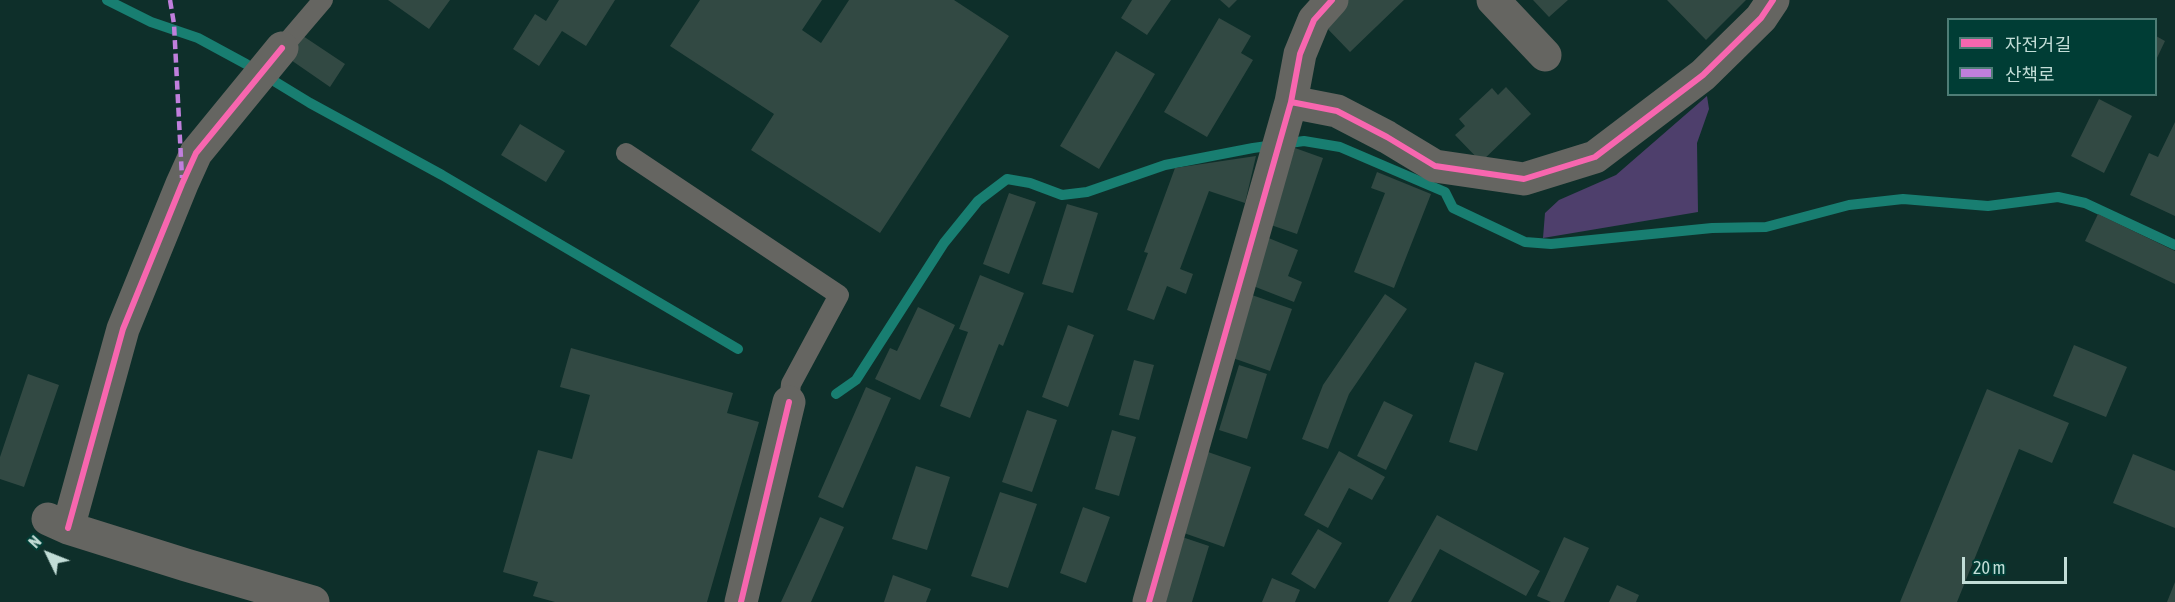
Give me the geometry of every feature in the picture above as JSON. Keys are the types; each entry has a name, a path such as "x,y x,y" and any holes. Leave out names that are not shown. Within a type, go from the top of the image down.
{"street":[{"path":"1149,602 1291,102 1300,54 1314,20 1332,0"},
{"path":"1493,0 1545,56"},
{"path":"1291,102 1337,111 1387,136 1435,166 1524,179 1595,157 1703,75 1761,18 1773,0"},
{"path":"282,48 196,153 123,329 57,523 313,602"},
{"path":"741,602 789,402"}],"lane":[{"path":"282,48 323,0"},
{"path":"626,153 839,295 791,384 789,402"}],"shaded area":[{"path":"1707,96 1709,109 1697,143 1698,212 1543,238 1545,213 1559,200 1616,175"}],"building":[{"path":"388,0 450,0 429,29"},
{"path":"559,0 615,0 586,46 562,31 539,66 513,49 535,14 546,21"},
{"path":"700,0 822,0 802,30 821,43 849,0 954,0 1009,36 880,233 751,150 774,114 670,46"},
{"path":"1132,0 1171,0 1147,35 1121,18"},
{"path":"1220,0 1237,0 1229,8"},
{"path":"1348,0 1404,0 1350,52 1323,24"},
{"path":"1533,0 1568,0 1549,17"},
{"path":"1667,0 1746,0 1706,40"},
{"path":"1219,18 1251,36 1241,53 1253,60 1207,137 1164,112"},
{"path":"303,36 345,64 330,87 288,58"},
{"path":"2157,37 2165,41 2157,58"},
{"path":"1116,51 1155,74 1099,169 1060,146"},
{"path":"1506,87 1531,114 1481,162 1455,135 1465,126 1459,119 1492,88 1498,95"},
{"path":"2099,99 2132,116 2104,173 2071,156"},
{"path":"2175,122 2175,216 2130,195 2149,153 2158,157"},
{"path":"520,124 565,151 546,182 501,155"},
{"path":"1295,148 1323,158 1297,234 1268,224"},
{"path":"1256,156 1245,203 1209,191 1180,269 1193,274 1186,294 1167,286 1154,320 1127,310 1148,253 1144,252 1175,168"},
{"path":"1377,172 1431,194 1394,288 1354,272 1385,193 1371,188"},
{"path":"1009,193 1036,202 1009,274 983,264"},
{"path":"1067,204 1098,213 1073,293 1042,284"},
{"path":"2098,214 2175,251 2175,284 2085,241"},
{"path":"1266,237 1298,250 1288,276 1302,282 1294,302 1248,284"},
{"path":"980,275 1024,293 1003,346 999,344 970,418 940,406 968,332 959,329"},
{"path":"1249,294 1292,309 1270,371 1227,356"},
{"path":"1385,294 1407,309 1349,394 1328,449 1302,439 1323,385"},
{"path":"918,307 955,325 920,400 875,379 890,348 897,351"},
{"path":"1068,325 1094,335 1068,407 1042,397"},
{"path":"2074,345 2127,367 2106,417 2053,396"},
{"path":"571,348 733,393 727,413 759,422 707,602 555,602 533,596 538,582 503,572 538,450 572,459 590,395 560,387"},
{"path":"1134,360 1154,365 1139,420 1119,415"},
{"path":"1475,362 1504,373 1477,451 1449,442"},
{"path":"1239,365 1267,374 1247,439 1219,430"},
{"path":"28,374 59,385 24,487 0,479 0,457"},
{"path":"866,387 891,398 843,508 818,497"},
{"path":"1987,389 2069,423 2052,463 2019,449 1957,602 1900,602"},
{"path":"1384,401 1413,415 1386,470 1357,456"},
{"path":"1027,410 1057,420 1032,492 1002,482"},
{"path":"1112,430 1136,437 1119,496 1095,489"},
{"path":"1339,451 1385,477 1372,500 1349,488 1328,528 1304,515"},
{"path":"1208,452 1251,467 1224,547 1181,532"},
{"path":"2133,454 2175,471 2175,528 2113,503"},
{"path":"916,466 950,477 927,550 892,539"},
{"path":"1000,492 1037,504 1008,588 971,576"},
{"path":"1083,507 1110,517 1086,583 1060,573"},
{"path":"1437,515 1540,571 1526,596 1440,549 1411,602 1388,602"},
{"path":"820,517 844,527 811,602 781,602"},
{"path":"1318,529 1342,543 1315,589 1291,574"},
{"path":"1182,537 1209,546 1192,602 1161,602"},
{"path":"1564,537 1589,548 1564,602 1551,602 1537,596"},
{"path":"893,575 931,589 926,602 884,602"},
{"path":"1272,578 1300,590 1295,602 1262,602"},
{"path":"2175,582 2175,602 2167,602"},
{"path":"1617,585 1639,595 1636,602 1609,602"}],"waterway":[{"path":"107,0 151,22 198,38 246,64 310,103 442,175 738,349"},
{"path":"836,394 856,380 944,243 978,201 1007,179 1030,183 1062,195 1087,192 1165,165 1304,141 1340,147 1445,192 1453,208 1525,242 1551,244 1712,228 1766,227 1849,205 1903,199 1988,206 2058,197 2085,203 2175,245"}],"marked path":[{"path":"170,0 174,24 182,178"}],"cycle path":[{"path":"1149,602 1291,102 1300,54 1314,20 1332,0"},
{"path":"1291,102 1337,111 1435,166 1524,179 1595,157 1703,75 1761,18 1773,0"},
{"path":"68,528 123,329 182,184 196,153 282,48"},
{"path":"741,602 789,402"}]}
